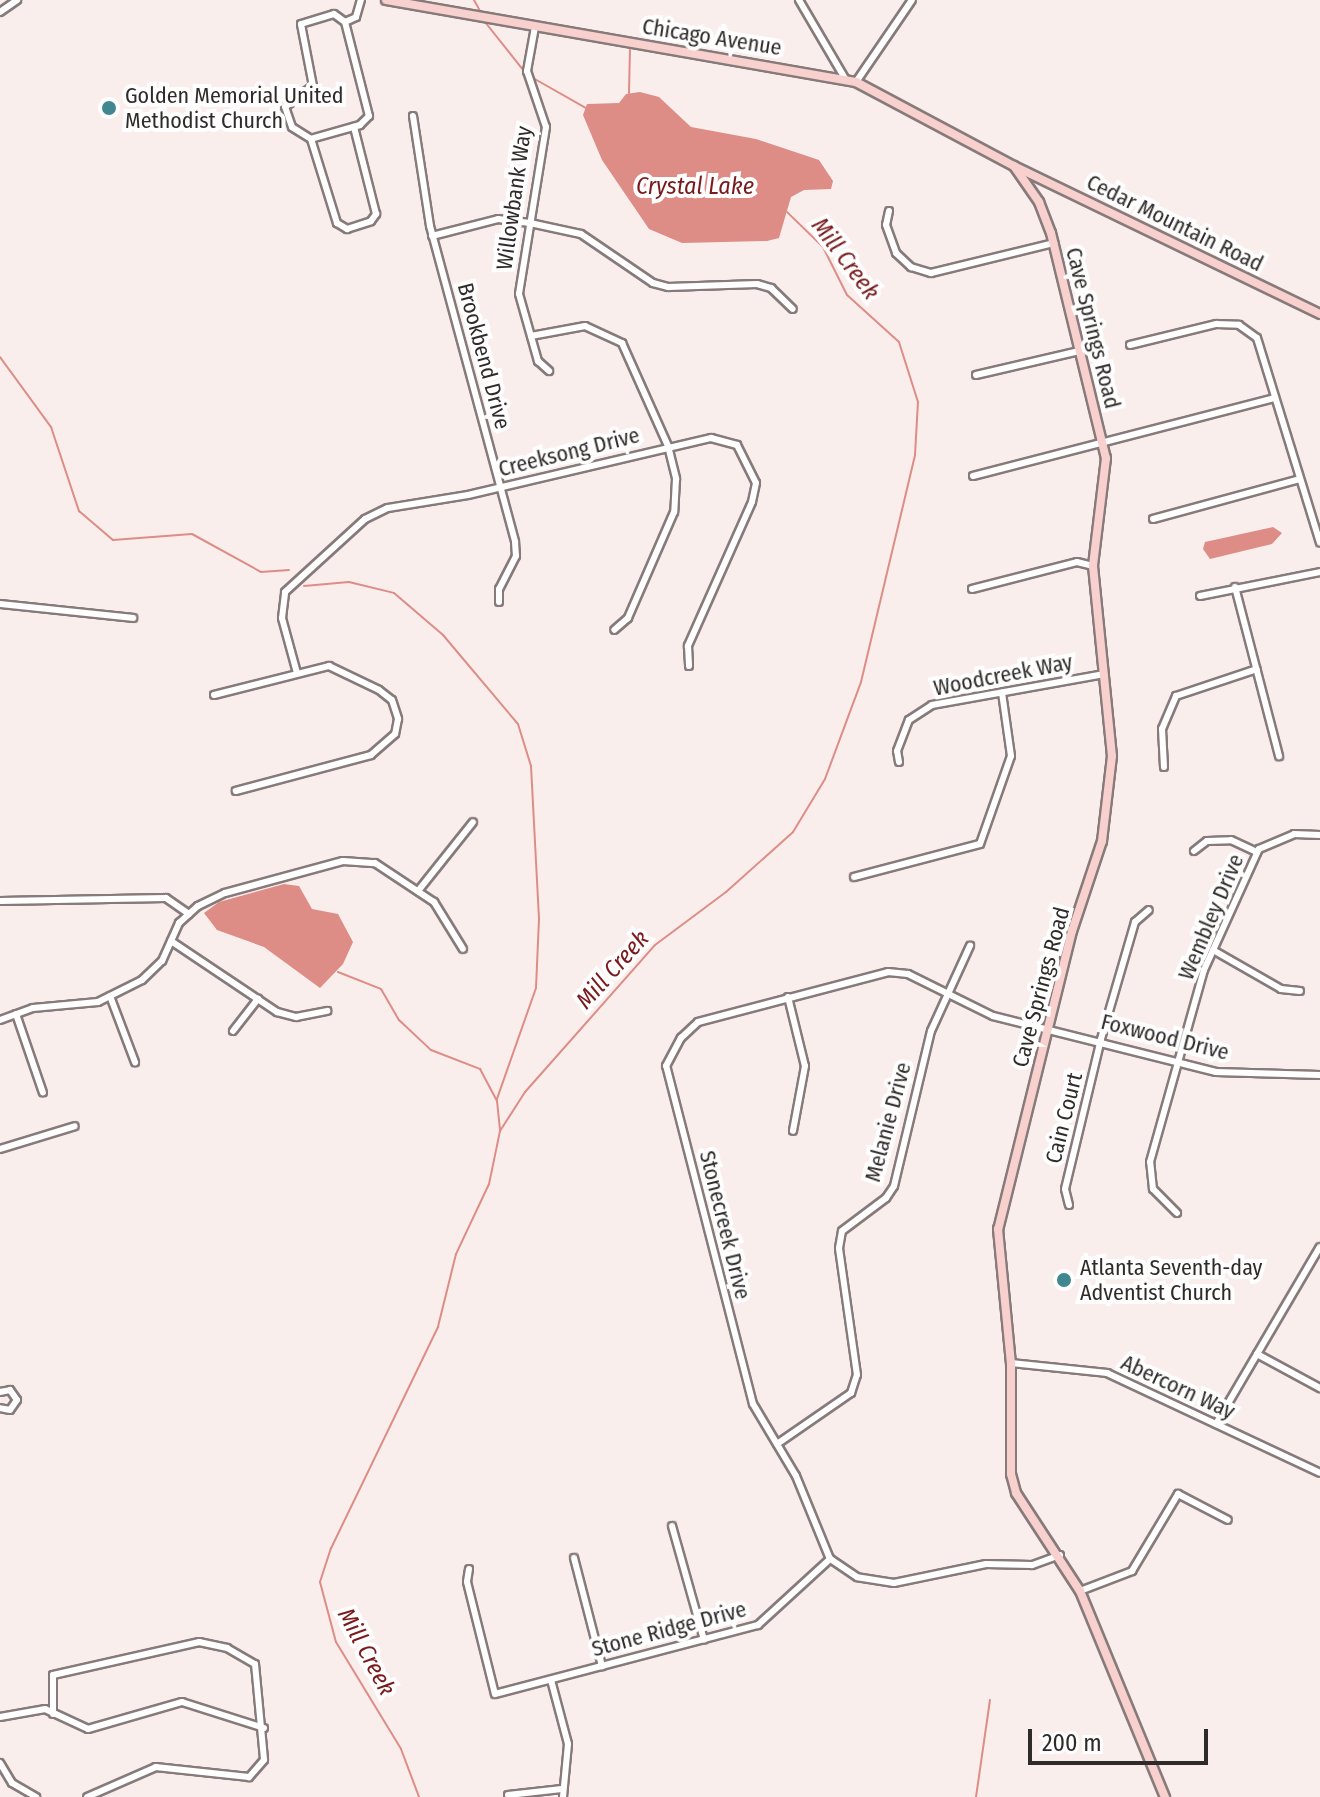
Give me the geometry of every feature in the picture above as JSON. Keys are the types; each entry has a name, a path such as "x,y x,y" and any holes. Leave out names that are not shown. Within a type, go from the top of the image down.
{"street":[{"path":"0,12 17,0"},
{"path":"345,22 356,17 361,0"},
{"path":"799,0 851,81 912,0"},
{"name":"Chicago Avenue","path":"392,1 851,81 1014,166"},
{"path":"311,139 354,127 369,116 345,22 334,14 306,21 298,31 313,86 285,107 292,127 311,139 337,223 347,229 371,221 376,214 354,127"},
{"name":"Willowbank Way","path":"535,27 527,71 546,127 519,294 538,361 549,371"},
{"name":"Brookbend Drive","path":"413,116 432,236 501,487 516,556 499,589 499,602"},
{"name":"Cave Springs Road","path":"1014,166 1039,202 1054,243 1103,441 1106,475 1093,566 1112,756 1102,841 1072,931 998,1229 1011,1363 1011,1474 1016,1493 1060,1555 1080,1591 1165,1797"},
{"name":"Cedar Mountain Road","path":"1014,166 1320,314"},
{"path":"889,211 886,225 896,253 911,267 931,273 1054,243"},
{"path":"432,236 498,219 530,223 581,234 653,283 668,287 757,284 771,288 793,309"},
{"path":"1130,345 1216,324 1239,325 1257,338 1297,480 1320,543"},
{"path":"531,336 585,326 622,343 668,446 676,479 674,512 628,618 614,630"},
{"path":"976,375 1079,351"},
{"path":"973,476 1275,398"},
{"name":"Creeksong Drive","path":"297,673 282,618 285,592 292,581 365,519 388,508 501,487 711,438 737,445 756,483 688,646 689,666"},
{"path":"1153,519 1297,480"},
{"path":"972,589 1077,562 1093,566"},
{"path":"1200,596 1320,572"},
{"path":"1235,587 1279,756"},
{"path":"0,604 133,618"},
{"path":"214,695 329,666 379,690 392,700 398,719 395,734 371,755 236,791"},
{"path":"1164,767 1162,729 1176,696 1257,669"},
{"name":"Woodcreek Way","path":"899,762 902,733 919,711 1104,674"},
{"path":"854,877 980,844 1011,756 1002,693"},
{"path":"418,891 473,822"},
{"name":"Wembley Drive","path":"1177,1213 1165,1206 1149,1178 1179,1061 1213,950 1257,852 1276,838 1320,835"},
{"path":"1194,851 1207,841 1231,840 1257,852"},
{"path":"0,1020 16,1014 79,1007 110,996 142,980 162,961 189,914 225,893 343,861 375,863 434,902 463,949"},
{"path":"0,901 166,898 189,914"},
{"name":"Cain Court","path":"1069,1205 1065,1189 1101,1039 1135,922 1149,910"},
{"path":"171,941 258,999 296,1017 327,1011"},
{"name":"Melanie Drive","path":"777,1444 851,1393 857,1375 839,1248 842,1231 886,1198 894,1186 931,1031 970,946"},
{"path":"1213,950 1281,989 1300,991"},
{"name":"Stonecreek Drive","path":"830,1559 777,1444 753,1404 666,1066 681,1038 698,1022 888,972 908,974 947,997 993,1016 1050,1027"},
{"path":"110,996 135,1062"},
{"path":"788,997 805,1066 793,1131"},
{"path":"233,1031 258,999"},
{"path":"16,1014 43,1093"},
{"name":"Foxwood Drive","path":"1050,1027 1216,1072 1320,1075"},
{"path":"0,1149 75,1126"},
{"path":"1216,1424 1320,1247"},
{"path":"1257,1354 1320,1388"},
{"name":"Abercorn Way","path":"1011,1363 1107,1373 1320,1473"},
{"path":"0,1392 10,1390 17,1400 13,1409 0,1408"},
{"path":"1080,1591 1132,1571 1178,1494 1228,1520"},
{"path":"672,1526 704,1640"},
{"path":"830,1559 857,1577 894,1583 986,1564 1032,1565 1060,1555"},
{"path":"574,1558 602,1666"},
{"name":"Stone Ridge Drive","path":"469,1569 467,1582 495,1694 758,1625 830,1559"},
{"path":"53,1714 53,1675 212,1643 255,1664 264,1728 264,1760 249,1777 156,1767 87,1797"},
{"path":"551,1680 568,1744 563,1797"},
{"path":"0,1717 37,1709 88,1729 182,1702 264,1728"},
{"path":"0,1763 12,1783 36,1797"},
{"path":"508,1795 562,1789"}],"water":[{"name":"Crystal Lake","path":"640,92 659,97 691,127 756,139 819,160 833,181 831,189 804,190 791,197 779,238 767,241 682,243 649,229 602,160 583,115 587,104 619,103 626,94"},
{"path":"1273,527 1282,533 1272,544 1210,559 1203,549 1205,542"},
{"path":"284,884 299,886 312,909 338,914 353,942 343,964 320,988 264,947 217,930 204,913 219,902"}],"waterway":[{"name":"Mill Creek","path":"474,0 480,11"},
{"name":"Mill Creek","path":"485,22 524,71"},
{"path":"629,93 630,50"},
{"name":"Mill Creek","path":"533,78 586,108"},
{"name":"Mill Creek","path":"500,1131 525,1092 655,945 726,892 793,832 825,779 861,682 915,455 918,402 899,342 847,295 823,247 787,212"},
{"path":"0,357 51,427 79,511 113,540 192,534 261,572 289,570"},
{"path":"304,586 349,582 394,593 443,635 518,724 531,766 539,919 536,988 497,1099"},
{"name":"Mill Creek","path":"338,972 381,989 399,1020 431,1050 480,1069 497,1101 500,1131 489,1184 456,1254 438,1327 331,1548 320,1582 336,1642 401,1749 419,1797"},
{"path":"976,1797 990,1700"}],"place":[{"name":"Golden Memorial United Methodist Church","path":"109,108"},
{"name":"Atlanta Seventh-day Adventist Church","path":"1064,1280"}]}
